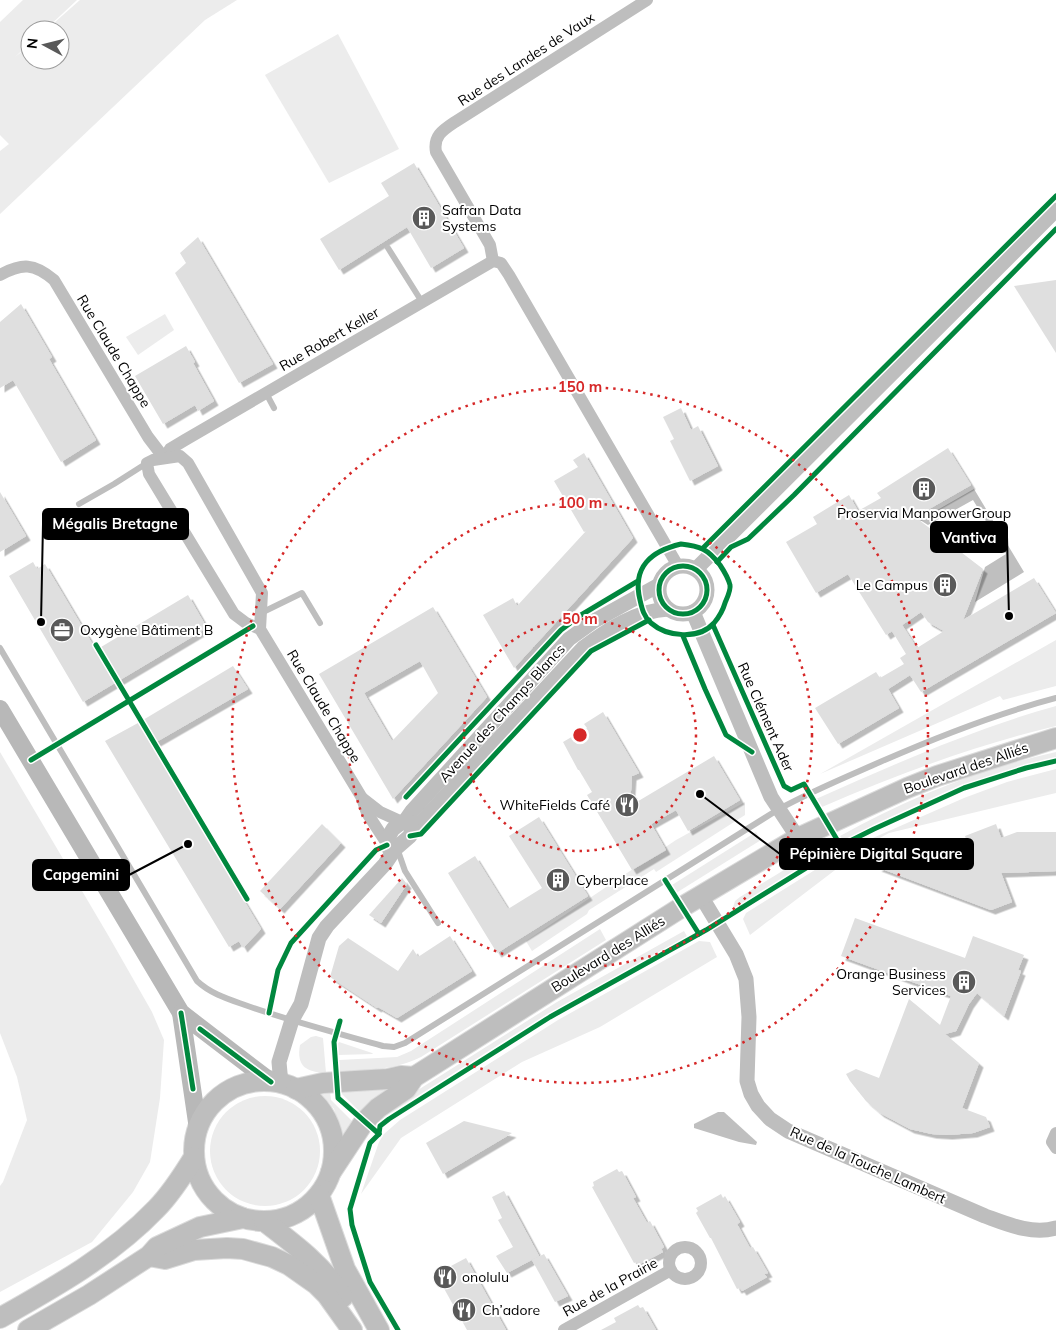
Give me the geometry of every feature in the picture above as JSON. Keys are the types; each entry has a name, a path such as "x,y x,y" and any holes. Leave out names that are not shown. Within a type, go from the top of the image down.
{"main road":[{"path":"0,709 181,1013 198,1129"},
{"name":"Boulevard des Alliés","path":"331,1172 364,1122 378,1108 406,1089 414,1077 701,896 798,838 907,788 936,776 1056,738"},
{"path":"181,1013 282,1085 312,1101 328,1123 334,1154 331,1172 319,1194 308,1206 280,1220 264,1221 243,1218 228,1211 215,1201 205,1188 198,1173 194,1157 198,1129 205,1114 214,1102 226,1092 248,1084 282,1085"},
{"name":"Boulevard des Alliés","path":"282,1085 388,1079 401,1076 414,1077"},
{"path":"0,1318 56,1287 124,1239 164,1200 194,1157"},
{"path":"319,1194 345,1269 379,1330"},
{"path":"28,1330 149,1256 157,1247 187,1232 210,1224 243,1218"},
{"path":"264,1221 309,1256 324,1271 363,1330"},
{"path":"149,1256 165,1259 194,1250 227,1248 243,1249 272,1257 289,1265 316,1284 327,1295 352,1330"}],"street":[{"name":"Rue des Landes de Vaux","path":"493,260 490,245 436,152 436,140 440,132 647,0"},
{"path":"696,569 1056,210"},
{"path":"493,260 501,263 509,275 678,566"},
{"name":"Rue Robert Keller","path":"164,458 170,450 493,260"},
{"name":"Rue Claude Chappe","path":"0,275 16,268 34,266 54,280 148,437 164,458"},
{"path":"180,456 188,463 262,593 260,629 246,623 234,614 150,474 147,463 164,458 180,456"},
{"path":"678,566 696,569 705,580 707,590 701,605 693,612 682,614 668,609 661,600 659,585 666,572 678,566"},
{"name":"Avenue des Champs Blancs","path":"406,825 412,811 569,639 594,621 659,585"},
{"name":"Avenue des Champs Blancs","path":"406,825 422,823 583,648 606,632 643,613 668,609"},
{"name":"Rue Clément Ader","path":"693,612 766,786 798,838"},
{"name":"Rue Claude Chappe","path":"260,629 362,798 368,813 393,846"},
{"name":"Rue Claude Chappe","path":"362,798 380,812 406,825"},
{"path":"282,1085 279,1062 292,1020 300,1004 318,938 385,864 406,825"},
{"name":"Rue de la Touche Lambert","path":"701,896 736,954 746,979 749,1017 747,1081 751,1094 758,1106 770,1119 788,1131 985,1216 1014,1227 1048,1231 1056,1228"},
{"path":"1056,1133 1052,1142 1056,1148"},
{"name":"Rue de la Prairie","path":"564,1330 583,1325 671,1270"}],"lane":[{"path":"388,248 422,302"},
{"path":"266,393 274,408"},
{"path":"79,504 147,463"},
{"path":"261,613 302,593 320,623"},
{"path":"0,648 197,981 205,989 220,996 269,1013 383,1046 394,1047 405,1043 779,809 809,793 923,743 1001,714 1056,698"},
{"path":"393,846 405,871 438,923"}],"shaded area":[{"path":"23,0 77,0 56,20 20,20 20,52 15,57 20,53 20,70 70,70 70,20 57,20 80,0 237,0 205,20 0,214 0,151 9,144 0,135 0,22"},
{"path":"338,34 399,149 329,183 265,75"},
{"path":"165,314 174,330 138,355 126,337"},
{"path":"974,489 1024,572 975,602 985,567 1006,554 973,500 928,525 920,520"},
{"path":"1056,640 1056,686 1003,700 1000,696 820,774"},
{"path":"1056,706 1056,726 996,742 938,761 822,807 816,799 964,736"},
{"path":"0,752 152,1012 164,1040 160,1098 150,1162 133,1192 92,1242 0,1292 0,1186 27,1120 17,1077 0,1033"},
{"path":"1056,752 1056,759 1001,774 948,794 844,841 840,836 865,822 945,786 1000,767"},
{"path":"1056,769 1056,793 889,833 842,858 843,864 750,935 743,919 746,913 850,848 964,798 1007,782"},
{"path":"745,802 745,815 656,872 654,869 589,910 587,914 532,951 526,941 676,840"},
{"path":"756,832 761,840 676,893 672,885"},
{"path":"828,843 832,849 732,911 735,901 740,897"},
{"path":"600,929 606,940 421,1057 391,1067 340,1071 339,1060 397,1057 411,1051"},
{"path":"684,931 688,938 547,1016 386,1118 378,1128 372,1124 380,1114 557,1002"},
{"path":"699,941 710,942 717,957 600,1027 522,1062 401,1138 361,1194 379,1142 384,1134 400,1120 558,1020"},
{"path":"311,1037 323,1038 326,1073 308,1070 301,1063 300,1045"},
{"path":"339,1042 373,1054 338,1055 337,1045"},
{"path":"388,1090 361,1113 342,1094 342,1091"},
{"path":"330,1091 331,1100 354,1123 343,1136 334,1109 321,1093"},
{"path":"265,1096 286,1100 304,1112 316,1130 320,1151 316,1172 304,1190 286,1202 265,1206 244,1202 226,1190 214,1172 210,1151 214,1130 226,1112 244,1100"},
{"path":"718,1112 724,1112 757,1142 756,1145 739,1142 694,1128 694,1124"}],"building":[{"name":"Safran Data Systems","path":"414,163 464,248 431,268 407,227 339,270 320,239 389,196 381,183"},
{"path":"198,237 273,364 239,383 175,273 186,263 180,253"},
{"path":"1056,280 1056,353 1014,286"},
{"path":"21,304 52,357 49,359 96,440 61,462 13,380 0,388 0,322"},
{"path":"186,346 214,401 198,411 195,405 163,424 135,376"},
{"path":"681,408 691,430 698,426 718,466 690,481 670,441 674,439 663,417"},
{"path":"948,448 971,485 915,517 983,569 963,620 1034,578 1056,613 921,692 910,675 888,689 899,708 838,744 815,708 876,672 880,678 904,664 900,658 906,654 892,631 886,635 848,574 816,593 786,542 817,524 813,517 849,495 858,511 881,498 877,493","holes":["921,612 928,622 944,631 917,648 902,625"]},
{"path":"584,453 633,538 514,668 483,615 513,598 517,606 586,531 584,532 554,481 578,467 573,460"},
{"path":"0,492 26,536 0,552"},
{"path":"33,562 37,569 45,564 96,650 188,595 207,628 83,702 9,576"},
{"path":"433,607 487,697 393,799 319,674","holes":["420,661 438,693 392,741 364,693"]},
{"path":"233,666 248,689 151,745 261,929 243,948 239,941 229,947 105,741"},
{"path":"603,712 639,773 632,776 630,806 714,756 740,800 688,831 676,810 651,824 666,850 632,870 587,795 592,792 563,742 587,728 584,724"},
{"name":"Cyberplace","path":"539,817 588,896 497,953 448,873 475,856 508,909 542,888 509,836"},
{"path":"322,824 341,843 280,909 260,891"},
{"path":"996,824 1001,838 1017,832 1056,832 1056,871 1001,873 1012,902 991,910 877,867 896,856 897,858 915,851 929,849 943,850 974,861 965,836"},
{"path":"402,878 407,884 381,923 369,915"},
{"name":"Orange Business Services","path":"855,918 965,958 973,936 1024,955 1018,970 1021,971 1004,1016 977,993 969,1004 956,1031 945,1034 979,1063 962,1108 986,1117 990,1127 973,1133 948,1135 932,1134 910,1129 880,1113 866,1101 850,1081 846,1074 856,1069 879,1078 909,999 940,1025 951,996 841,956"},
{"path":"450,936 472,971 397,1018 377,1008 330,977 339,946 348,938 398,971 413,949 418,957"},
{"path":"464,1121 512,1133 443,1174 426,1143"},
{"path":"617,1169 619,1172 622,1171 636,1197 633,1198 647,1223 650,1221 664,1247 661,1249 663,1252 638,1265 637,1262 634,1263 592,1187 594,1186 593,1182"},
{"path":"504,1191 539,1256 507,1273 496,1256 513,1247 498,1220 502,1218 492,1197"},
{"path":"721,1194 723,1198 725,1196 740,1222 737,1224 750,1248 753,1247 768,1273 764,1274 767,1277 742,1291 740,1288 737,1289 696,1213 698,1211 696,1208"},
{"path":"544,1254 568,1296 555,1302 532,1260"},
{"path":"466,1258 506,1330 467,1330 436,1274"},
{"path":"638,1305 640,1308 643,1307 656,1330 601,1330 616,1322 614,1318"}],"cycle path":[{"path":"703,548 1056,196"},
{"path":"717,562 731,547 748,539 794,495 1056,229"},
{"path":"681,544 699,547 712,555 723,570 730,585 723,608 716,621 700,632 683,635 665,631 651,623 643,610 638,588 639,578 646,562 661,551 681,544"},
{"path":"678,566 688,566 700,573 707,585 707,590 707,595 700,607 688,614 678,614 670,610 663,603 659,595 659,585 663,577 670,570 678,566"},
{"path":"406,797 561,630 581,615 638,581"},
{"path":"410,836 421,834 591,651 649,620"},
{"path":"713,625 784,786 791,790 804,784 842,848"},
{"path":"31,760 253,626"},
{"path":"683,636 726,735 752,752"},
{"path":"96,645 247,899"},
{"path":"379,1134 380,1126 389,1119 550,1017 706,930 848,842 964,788 1026,768 1056,761"},
{"path":"269,1013 278,970 291,943 376,850 387,845"},
{"path":"665,880 699,934"},
{"path":"181,1013 193,1089"},
{"path":"340,1021 334,1042 338,1098 379,1134"},
{"path":"200,1029 271,1082"},
{"path":"379,1134 370,1143 350,1209 352,1225 370,1282 398,1330"}],"place":[{"name":"Safran Data Systems","path":"424,218"},
{"name":"Proservia ManpowerGroup","path":"924,489"},
{"name":"Le Campus","path":"945,585"},
{"name":"Vantiva","path":"1009,616"},
{"name":"Mégalis Bretagne","path":"41,622"},
{"name":"Oxygène Bâtiment B","path":"62,630"},
{"name":"Pépinière Digital Square","path":"700,794"},
{"name":"WhiteFields Café","path":"627,805"},
{"name":"Capgemini","path":"188,844"},
{"name":"Cyberplace","path":"558,880"},
{"name":"Orange Business Services","path":"964,982"},
{"name":"onolulu","path":"445,1277"},
{"name":"Ch’adore","path":"464,1310"}]}
